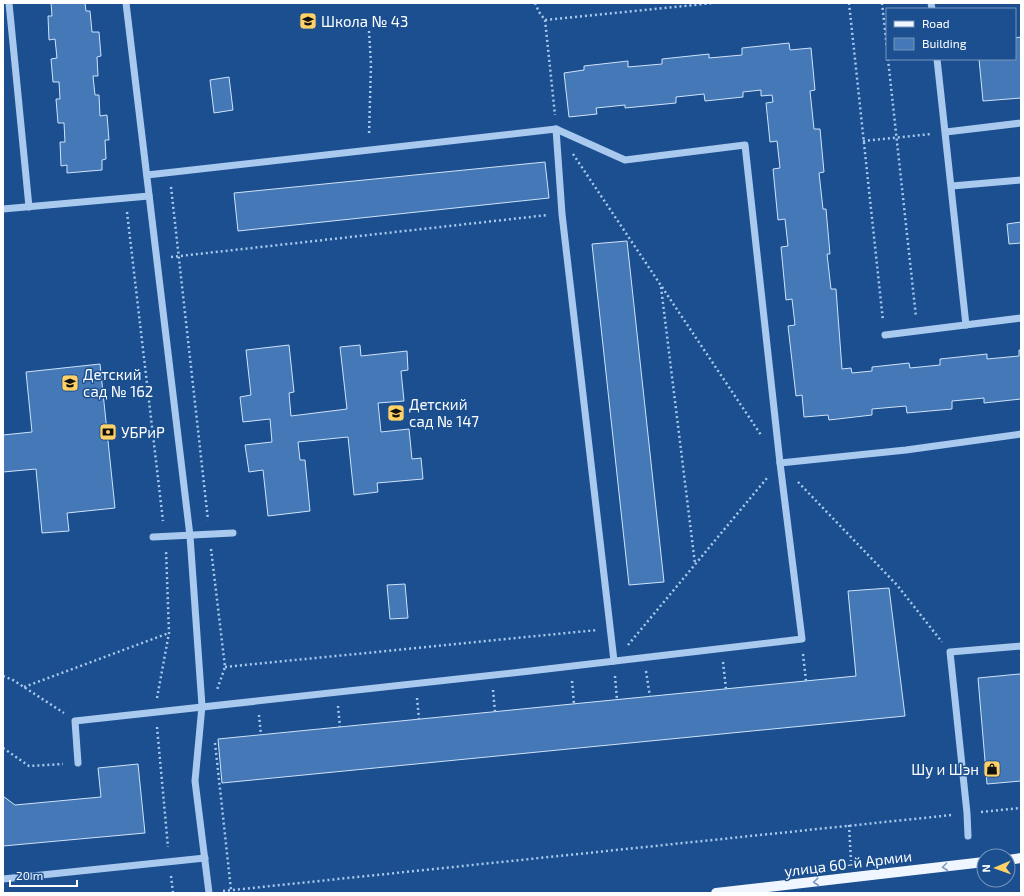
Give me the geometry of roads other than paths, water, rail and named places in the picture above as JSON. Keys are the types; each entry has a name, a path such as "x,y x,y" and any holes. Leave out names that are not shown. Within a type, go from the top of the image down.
{"main road":[{"name":"улица 60-й Армии","path":"716,893 976,863"}],"lane":[{"path":"8,3 29,207"},
{"path":"126,3 190,536 202,706 195,781 209,892"},
{"path":"937,60 966,325"},
{"path":"946,132 1021,123"},
{"path":"78,763 75,721 802,639 780,463 745,145 625,160 556,129 147,175"},
{"path":"556,129 562,214 614,661"},
{"path":"952,186 1021,180"},
{"path":"3,209 149,196"},
{"path":"884,335 1021,318"},
{"path":"780,463 906,450 1021,434"},
{"path":"153,537 233,533"},
{"path":"968,836 967,813 950,652 1021,646"},
{"path":"3,878 205,858"}],"place":[{"name":"Школа № 43","path":"308,21"},
{"name":"Детский сад № 162","path":"70,383"},
{"name":"Детский сад № 147","path":"396,413"},
{"name":"УБРиР","path":"108,432"},
{"name":"Шу и Шэн","path":"992,769"}]}
